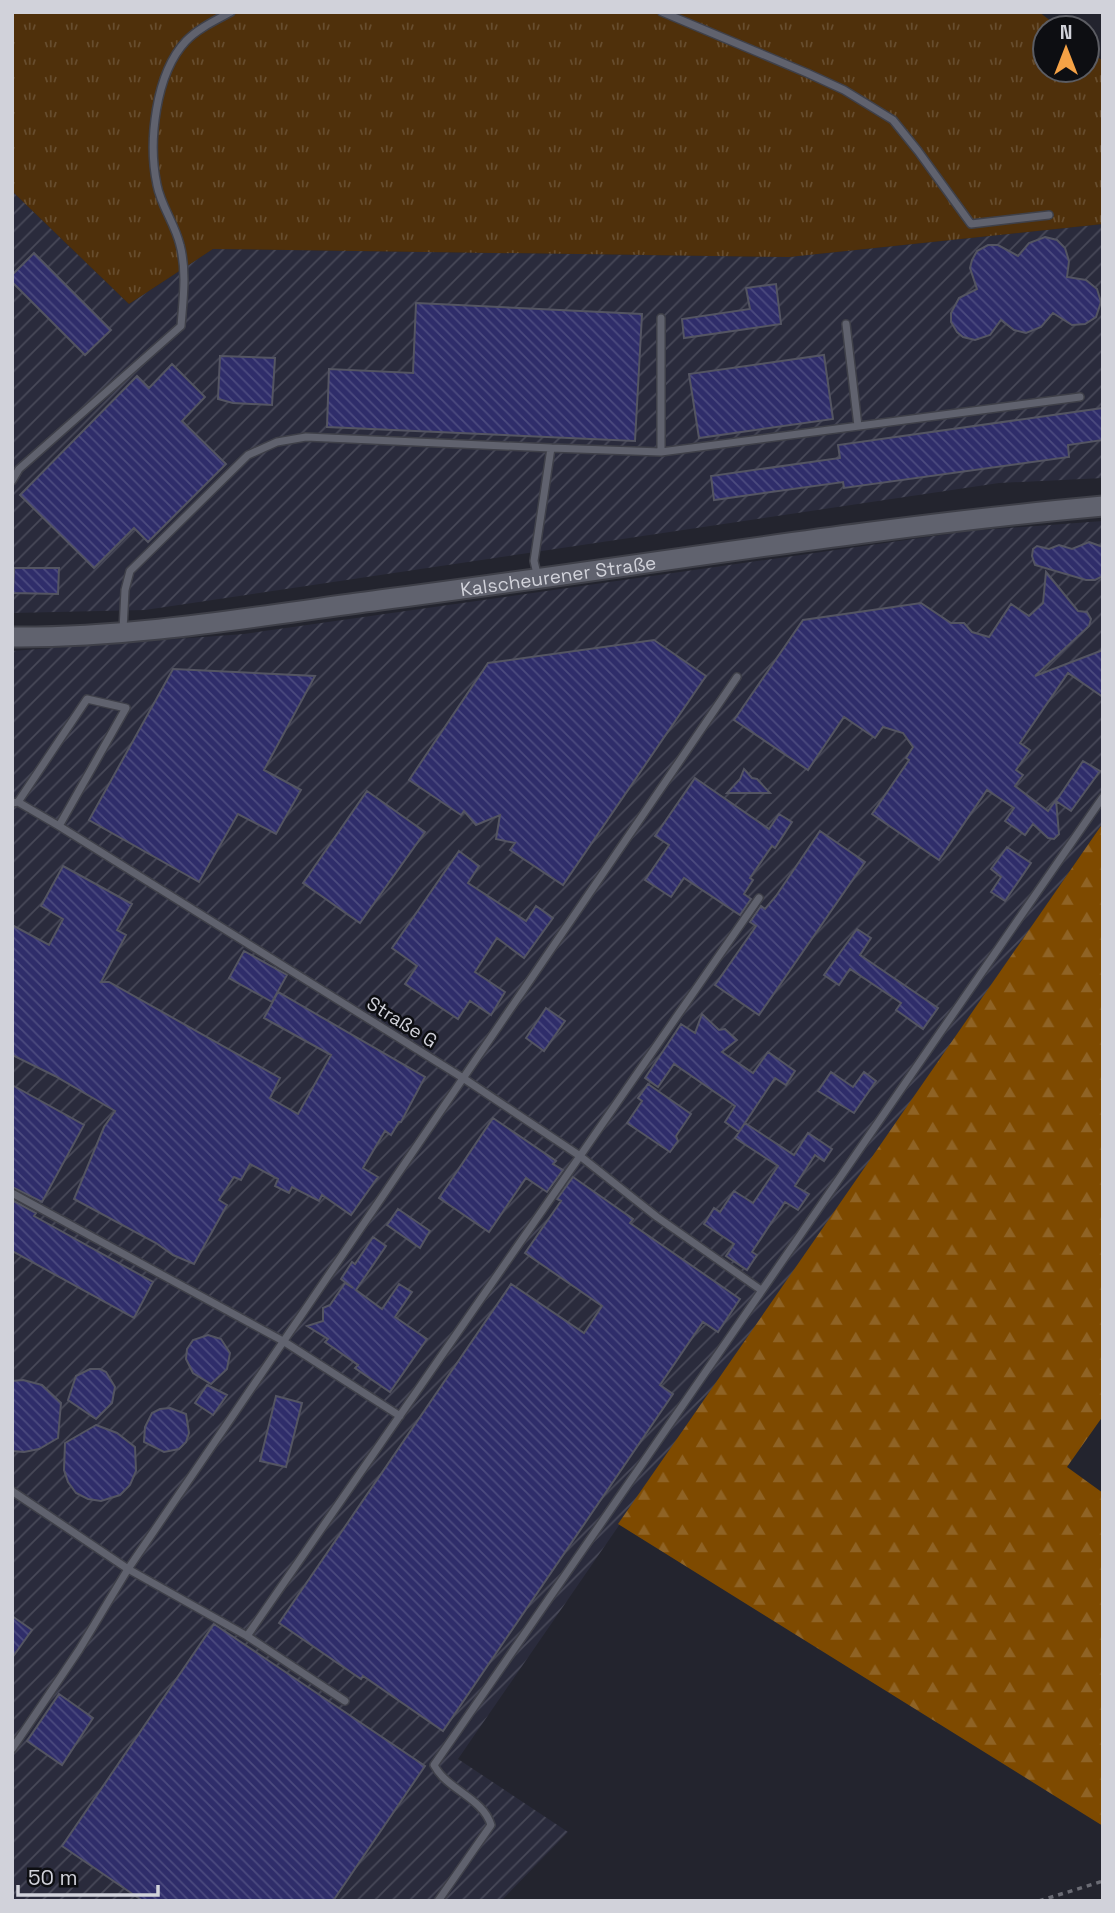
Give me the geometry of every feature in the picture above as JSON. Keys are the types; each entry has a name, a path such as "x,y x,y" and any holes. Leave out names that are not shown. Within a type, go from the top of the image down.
{"main road":[{"name":"Kalscheurener Straße","path":"12,637 123,634 538,580 980,517 1103,506"}],"lane":[{"path":"12,481 19,469 181,326 184,274 180,245 156,184 156,118 161,85 169,64 186,40 231,12"},
{"path":"662,12 844,90 892,120 971,224 1049,215"},
{"path":"661,318 661,452"},
{"path":"846,324 858,426"},
{"path":"123,634 125,590 130,571 248,455 277,442 306,437 661,452 1080,397"},
{"path":"538,580 534,561 551,448"},
{"path":"12,1749 79,1650 128,1569 737,677"},
{"path":"15,803 87,699 126,708 59,826"},
{"path":"438,1901 491,1825 487,1813 441,1777 434,1765 1103,797"},
{"name":"Straße G","path":"15,803 59,826 463,1078 580,1156 657,1217 761,1290"},
{"path":"247,1636 759,898"},
{"path":"12,1193 283,1341 400,1416"},
{"path":"12,1490 128,1569 247,1636 345,1701"}],"path":[{"path":"1039,1901 1103,1881"}],"shaded area":[{"path":"12,191 129,304 213,249 789,257 1103,224 1103,478 999,483 145,610 12,613"},
{"path":"1103,521 1103,823 458,1759 568,1832 501,1901 12,1901 12,651 244,634 969,531"}],"green space":[{"path":"12,12 1039,12 1042,14 1031,14 1031,84 1101,84 1101,60 1103,61 1103,224 789,257 213,249 129,304 12,191"},
{"path":"1103,823 1103,1416 1067,1467 1103,1493 1103,1826 618,1524"}],"building":[{"path":"1045,237 1057,240 1065,248 1069,261 1067,277 1086,280 1097,289 1101,302 1096,317 1085,324 1072,325 1053,313 1041,327 1026,333 1014,330 1001,320 990,335 975,340 963,337 957,332 951,322 951,313 959,298 977,289 970,268 977,251 988,245 998,245 1018,256 1029,243"},
{"path":"34,253 111,330 85,355 12,282 12,275"},
{"path":"776,284 781,324 684,338 682,319 750,309 746,288"},
{"path":"416,303 642,314 635,441 327,427 329,369 413,373"},
{"path":"824,355 833,419 699,438 689,374"},
{"path":"220,356 275,358 272,405 233,403 218,399"},
{"path":"172,364 205,397 182,421 226,464 148,542 134,528 94,568 20,495 137,376 149,388"},
{"path":"1103,408 1103,440 1068,445 1069,457 844,488 843,482 714,500 711,476 840,458 838,445"},
{"path":"1089,542 1103,547 1103,576 1095,580 1086,580 1035,565 1032,556 1033,549 1037,546 1049,549 1059,545 1072,549"},
{"path":"14,568 59,568 58,594 13,593"},
{"path":"1046,572 1078,611 1087,612 1091,619 1089,626 1035,676 1103,650 1103,697 1068,673 1020,743 1030,750 1016,770 1023,775 1015,786 1048,811 1056,800 1059,834 1054,839 1048,838 1033,824 1025,835 1005,821 1014,808 987,790 939,860 872,814 909,760 906,758 913,747 903,733 883,727 875,738 844,717 808,770 734,720 803,620 921,603 951,623 964,623 972,632 989,637 1011,604 1029,616 1043,603"},
{"path":"654,640 706,676 563,885 510,850 515,843 496,839 500,815 476,825 464,811 461,815 409,780 488,663"},
{"path":"173,669 315,676 264,770 301,790 276,834 238,814 199,882 89,820"},
{"path":"1083,761 1100,771 1071,811 1056,801"},
{"path":"744,769 770,793 727,793 740,779"},
{"path":"695,778 769,829 779,814 792,822 750,878 753,880 744,894 751,899 740,915 684,878 671,897 645,880 669,845 655,836"},
{"path":"367,791 425,832 360,923 303,883"},
{"path":"820,831 865,862 759,1015 715,985 756,926 750,922 761,906 765,909 776,896"},
{"path":"1007,847 1031,863 1005,901 991,892 1001,877 991,869"},
{"path":"459,851 479,866 468,883 526,921 536,906 553,918 524,958 497,938 475,972 505,992 491,1015 470,1001 458,1019 405,984 417,966 392,948"},
{"path":"63,866 132,904 117,930 126,935 101,982 109,982 280,1078 270,1098 298,1114 331,1055 264,1018 278,992 425,1077 401,1122 391,1135 385,1131 363,1168 378,1177 351,1215 322,1195 319,1201 292,1187 289,1193 275,1186 278,1179 250,1164 241,1180 234,1177 219,1200 227,1205 194,1264 74,1199 104,1127 115,1111 12,1055 12,925 49,945 63,919 41,906"},
{"path":"857,929 871,938 860,955 938,1008 923,1029 896,1010 901,1003 850,969 839,985 824,975"},
{"path":"244,951 287,975 272,1002 229,978"},
{"path":"546,1008 565,1021 544,1051 526,1038"},
{"path":"702,1014 719,1030 725,1029 737,1040 722,1052 753,1073 768,1052 795,1071 786,1085 775,1078 739,1132 725,1122 735,1106 674,1064 658,1087 645,1078 681,1024 695,1033"},
{"path":"831,1072 853,1087 864,1072 876,1081 854,1113 818,1091"},
{"path":"648,1084 691,1114 676,1136 678,1141 670,1152 627,1123 642,1101 638,1098"},
{"path":"12,1085 84,1125 42,1202 12,1187"},
{"path":"493,1118 556,1161 553,1164 563,1170 547,1192 526,1178 489,1232 439,1198"},
{"path":"745,1123 794,1155 808,1133 832,1149 824,1161 815,1155 795,1186 809,1194 798,1210 785,1202 752,1252 757,1255 747,1270 726,1256 734,1244 704,1224 714,1208 720,1212 734,1191 753,1203 778,1166 735,1138"},
{"path":"573,1177 633,1219 630,1223 740,1299 718,1332 703,1322 660,1385 673,1394 443,1731 279,1623 511,1284 584,1333 602,1306 525,1253 561,1201 557,1199"},
{"path":"12,1200 36,1213 34,1216 153,1282 134,1318 12,1251"},
{"path":"398,1209 430,1231 420,1248 387,1225"},
{"path":"373,1237 386,1246 356,1290 382,1309 399,1284 412,1292 395,1317 427,1339 390,1392 355,1368 358,1365 325,1342 328,1339 307,1326 323,1321 323,1308 330,1305 345,1283 353,1288 341,1279"},
{"path":"208,1335 221,1339 230,1353 227,1369 211,1384 193,1373 186,1359 187,1349 193,1340"},
{"path":"90,1369 106,1372 115,1387 112,1403 96,1419 68,1400 76,1376"},
{"path":"23,1380 42,1385 61,1403 58,1438 39,1449 24,1452 12,1451 12,1381"},
{"path":"207,1385 227,1395 213,1415 195,1403"},
{"path":"276,1396 302,1403 286,1467 260,1461"},
{"path":"170,1408 186,1414 189,1433 186,1442 179,1449 164,1452 144,1442 145,1427 152,1413"},
{"path":"96,1425 117,1433 135,1447 136,1471 130,1485 120,1495 101,1501 76,1493 64,1470 65,1443"},
{"path":"12,1616 32,1630 12,1658"},
{"path":"214,1624 425,1766 333,1901 143,1901 62,1846"},
{"path":"59,1694 93,1718 62,1765 27,1741"}]}
